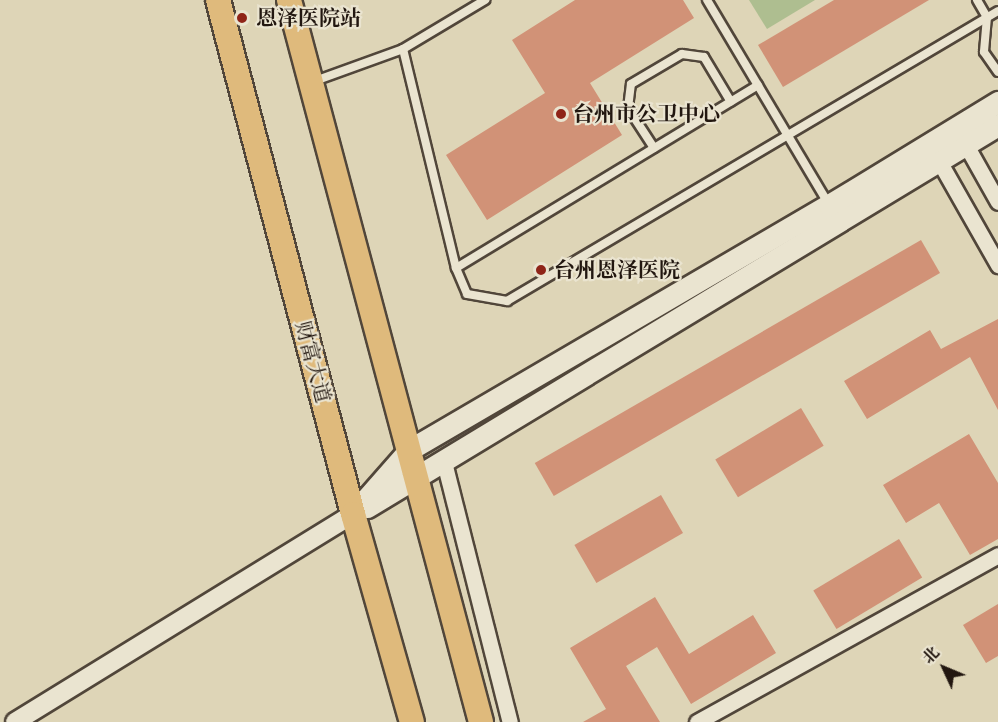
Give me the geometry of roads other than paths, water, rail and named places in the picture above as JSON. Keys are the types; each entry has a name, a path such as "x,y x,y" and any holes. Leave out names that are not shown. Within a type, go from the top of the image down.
{"main road":[{"name":"财富大道","path":"218,0 353,514 412,722"},
{"path":"289,0 409,450 414,480 481,722"},
{"path":"353,514 444,462 834,214 998,102"},
{"path":"353,514 409,450 834,214 939,161 998,125"}],"street":[{"path":"966,145 998,202"},
{"path":"939,161 998,265"},
{"path":"444,462 510,722"},
{"path":"15,722 353,514"},
{"path":"697,722 998,555"}],"lane":[{"path":"311,83 403,49 485,0"},
{"path":"707,0 834,214"},
{"path":"977,0 987,17 984,52 998,72"},
{"path":"403,49 456,268 466,294 507,301 998,11"},
{"path":"654,148 628,108 632,84 682,54 704,57 731,102"},
{"path":"456,268 758,85"}],"place":[{"name":"恩泽医院站","path":"242,18"},
{"name":"台州市公卫中心","path":"561,114"},
{"name":"台州恩泽医院","path":"541,270"}]}
